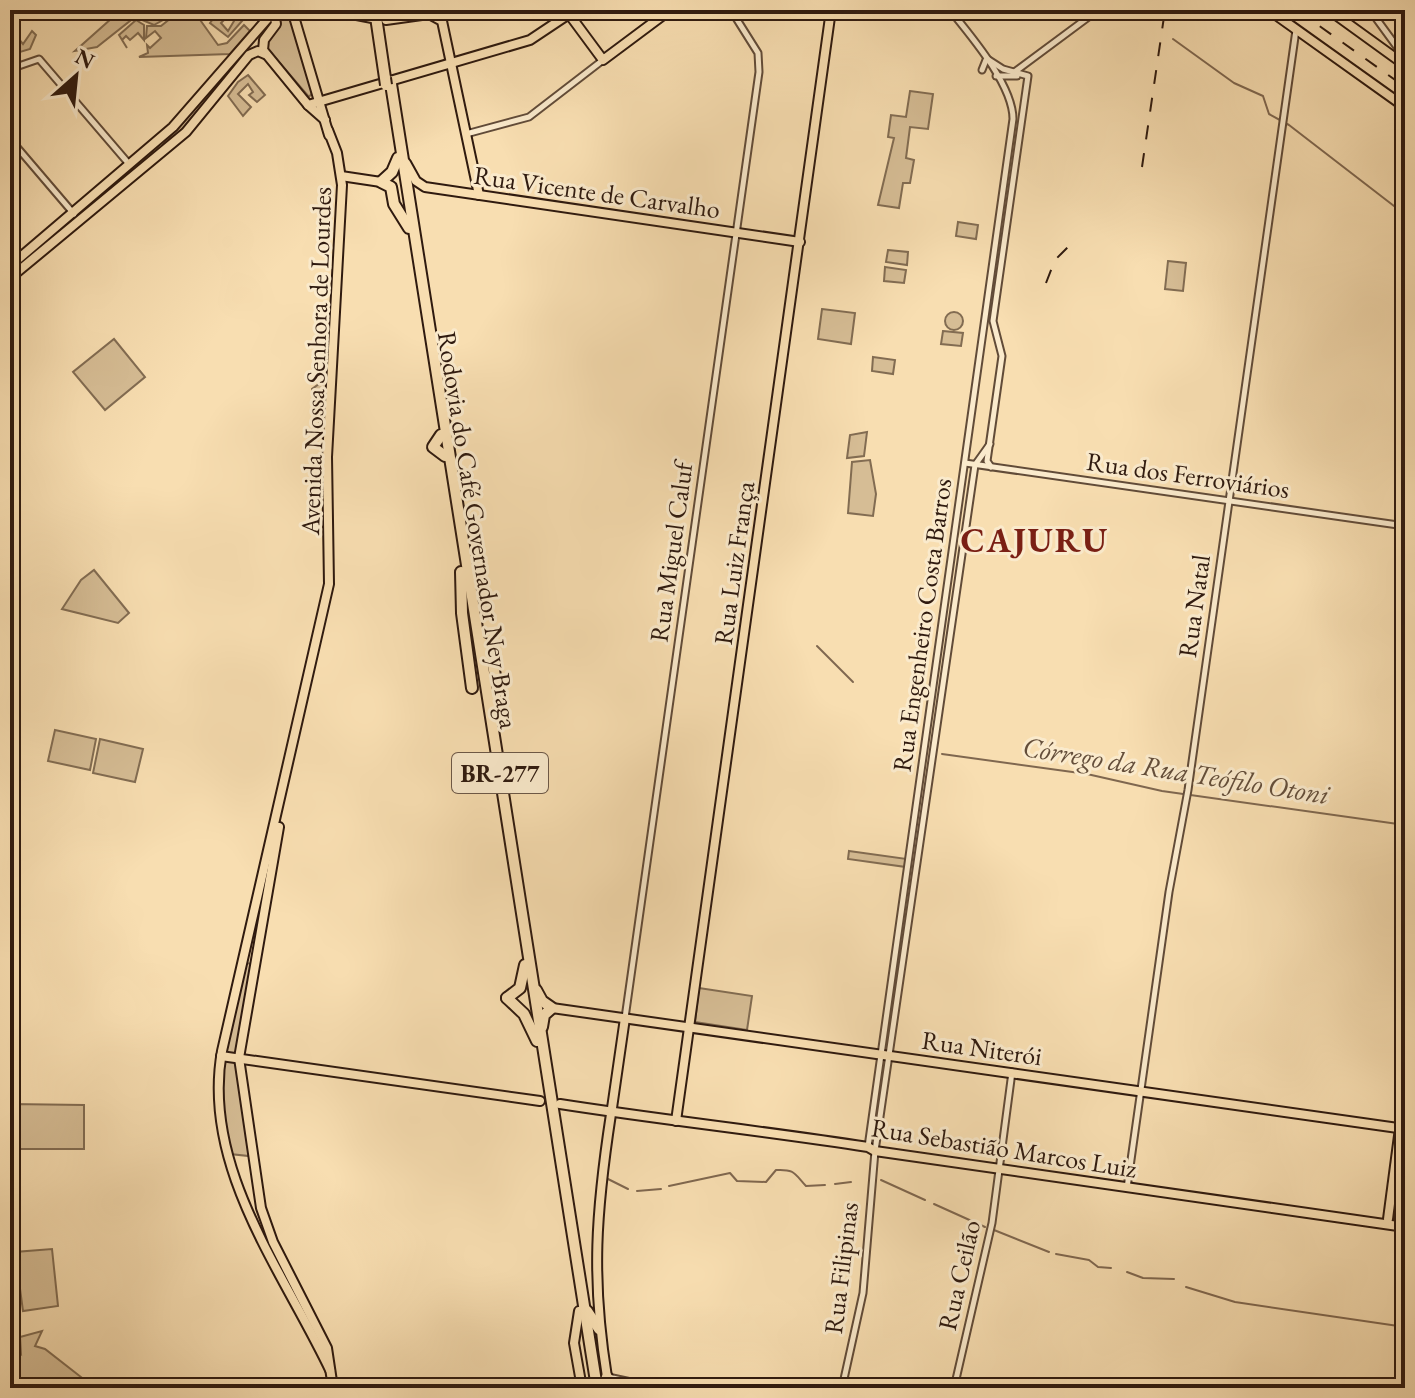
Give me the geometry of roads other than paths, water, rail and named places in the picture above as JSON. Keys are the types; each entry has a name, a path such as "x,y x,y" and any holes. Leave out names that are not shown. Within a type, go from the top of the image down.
{"highway":[{"name":"Rodovia do Café Governador Ney Braga","path":"375,13 474,608 484,648 493,662 497,686 494,733 539,1037"},
{"name":"Rodovia do Café Governador Ney Braga","path":"401,158 441,435 433,447 445,456 592,1386"},
{"path":"401,158 381,182 391,187 394,204 409,228"},
{"path":"461,572 462,613 472,688"},
{"path":"525,965 517,1003 539,1037"},
{"path":"533,985 542,1001 552,1008 544,1015 539,1037"},
{"path":"582,1309 599,1329"}],"main road":[{"path":"275,10 276,24 262,45 265,54 327,125"},
{"path":"10,266 160,139 275,10"},
{"name":"Avenida Nossa Senhora de Lourdes","path":"283,787 327,598 330,554 327,470 341,173 292,10"},
{"path":"331,10 375,13"},
{"path":"399,10 400,21"},
{"path":"308,105 533,39 569,14 603,60 670,10"},
{"name":"Rua Luiz França","path":"676,1121 831,10"},
{"path":"1269,10 1405,107"},
{"path":"1329,10 1405,65"},
{"path":"386,20 436,15 443,24 479,195"},
{"path":"10,278 196,122 249,55 258,51 265,54"},
{"path":"308,105 315,99 316,90"},
{"path":"160,139 160,147 166,149"},
{"path":"148,149 155,149 157,157"},
{"name":"Rua Vicente de Carvalho","path":"401,158 416,181 425,187 800,242"},
{"path":"341,173 381,182"},
{"path":"283,787 221,1056 218,1105 235,1178 330,1370"},
{"path":"283,787 271,889 240,1038 239,1058 254,1175 263,1215 327,1348 333,1388"},
{"name":"Rua Niterói","path":"552,1008 1402,1128"},
{"name":"Rua Miguel Caluf","path":"592,1386 599,1329 595,1248 625,1018"},
{"path":"221,1056 540,1101"},
{"path":"560,1104 611,1111"},
{"name":"Rua Sebastião Marcos Luiz","path":"611,1111 628,1116 1402,1227"},
{"path":"1388,1219 1402,1128"},
{"name":"Rua Sebastião Marcos Luiz","path":"1375,1223 1388,1219 1402,1227"},
{"path":"582,1309 574,1343 592,1386"}],"street":[{"name":"Rua Miguel Caluf","path":"625,1018 760,63 758,53 731,10"},
{"path":"950,10 999,72 1025,76"},
{"path":"1013,73 1098,10"},
{"path":"1370,10 1405,58"},
{"name":"Rua Natal","path":"1127,1188 1188,790 1297,29"},
{"path":"982,70 986,58"},
{"path":"12,67 39,59 130,165"},
{"path":"466,134 529,117 603,60"},
{"path":"999,72 1025,76"},
{"name":"Rua Engenheiro Costa Barros","path":"871,1149 970,464 983,334 1013,108 999,72"},
{"name":"Rua Engenheiro Costa Barros","path":"991,467 987,461 1002,356 1001,341 993,321 1025,76"},
{"path":"10,139 80,221"},
{"path":"983,334 992,334 1001,341"},
{"name":"Rua Engenheiro Costa Barros","path":"885,1054 970,464 990,444"},
{"name":"Rua dos Ferroviários","path":"970,464 1405,526"},
{"name":"Rua Ceilão","path":"954,1388 992,1223 1012,1072"},
{"name":"Rua Filipinas","path":"842,1388 863,1293 871,1149"},
{"path":"592,1386 659,1388"}],"waterway":[{"path":"1173,39 1234,83 1263,96 1269,114 1289,125 1394,206"},
{"name":"Córrego da Rua Teófilo Otoni","path":"817,646 853,682"},
{"name":"Córrego da Rua Teófilo Otoni","path":"942,754 1087,774 1162,791 1405,825"},
{"path":"669,1186 730,1173 737,1181 766,1182 776,1170 794,1173 806,1186 825,1185"},
{"path":"608,1179 628,1189"},
{"path":"881,1180 925,1200"},
{"path":"835,1184 851,1182"},
{"path":"637,1191 661,1189"},
{"path":"934,1204 985,1227"},
{"path":"994,1230 1049,1252"},
{"path":"1056,1254 1111,1268"},
{"path":"1127,1272 1143,1278 1174,1279"},
{"path":"1186,1287 1235,1302 1405,1327"}],"railway":[{"path":"1142,167 1165,10"},
{"path":"1297,10 1405,87"},
{"path":"1046,283 1055,260 1069,246"}],"district":[{"name":"CAJURU","path":"1035,540"}]}
